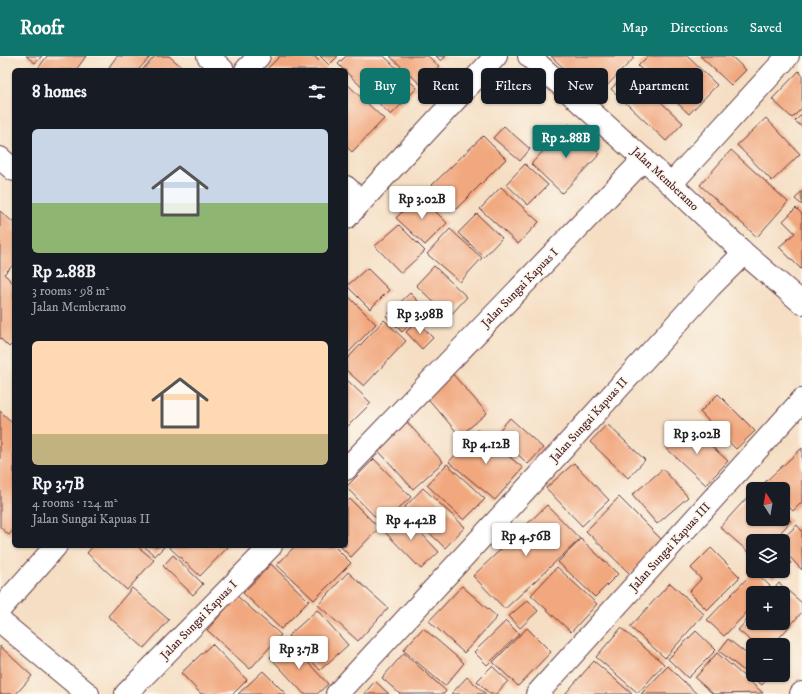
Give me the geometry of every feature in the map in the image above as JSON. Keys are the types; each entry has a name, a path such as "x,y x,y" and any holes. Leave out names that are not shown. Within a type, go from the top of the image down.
{"street":[{"path":"208,56 221,68"},
{"path":"248,68 259,56"},
{"path":"348,212 354,194 496,56"},
{"name":"Jalan Memberamo","path":"529,56 671,184 744,253 802,303"},
{"path":"671,184 788,56"},
{"path":"0,158 12,168"},
{"name":"Jalan Sungai Kapuas I","path":"348,467 644,160"},
{"name":"Jalan Sungai Kapuas II","path":"337,694 710,287 744,253"},
{"name":"Jalan Sungai Kapuas III","path":"537,694 802,400"},
{"path":"0,609 54,548"},
{"name":"Jalan Sungai Kapuas I","path":"126,694 269,548"},
{"path":"0,621 88,694"}],"building":[{"path":"26,56 42,56 35,63"},
{"path":"47,56 86,56 77,68 38,68"},
{"path":"117,56 151,56 140,68 109,67"},
{"path":"155,56 169,56 183,68 144,68"},
{"path":"280,56 314,56 326,68 268,68"},
{"path":"320,56 338,56 329,65"},
{"path":"346,56 384,56 396,68 360,68 360,85 348,74 348,68 342,68 338,64"},
{"path":"390,56 428,56 439,66 437,68 418,68 418,82 410,75 410,68 403,68"},
{"path":"436,56 446,56 441,61"},
{"path":"551,56 632,56 634,58 624,68 616,68 616,76 608,85 608,68 564,68"},
{"path":"648,56 687,56 699,68 640,68 638,66"},
{"path":"700,56 731,56 746,70 731,85"},
{"path":"703,71 717,85 703,100"},
{"path":"799,71 802,75 802,108 792,118 772,99"},
{"path":"410,81 417,88 410,95"},
{"path":"616,84 616,94 611,89"},
{"path":"348,85 360,96 360,104 368,104 384,119 352,152 348,148"},
{"path":"379,104 402,104 391,115"},
{"path":"627,104 663,104 683,123 666,141"},
{"path":"678,104 699,104 689,114"},
{"path":"802,114 802,127 795,121"},
{"path":"766,118 800,154 772,181 737,145"},
{"path":"569,124 600,154 562,193 531,164"},
{"path":"504,126 530,149 520,161 493,138"},
{"path":"483,136 506,159 456,209 432,185"},
{"path":"731,150 788,202 757,237 700,185"},
{"path":"525,164 548,185 528,205 506,184"},
{"path":"501,187 539,222 518,244 480,209"},
{"path":"802,191 802,205 795,199"},
{"path":"419,195 447,223 425,245 396,218"},
{"path":"796,208 802,214 801,269 779,247 795,233 783,221"},
{"path":"0,211 12,221 12,266 4,274 12,282 12,344 9,347 0,338"},
{"path":"477,214 502,238 484,257 458,233"},
{"path":"399,225 425,251 401,273 375,246"},
{"path":"450,229 482,258 460,282 427,254"},
{"path":"434,266 467,297 449,317 416,285"},
{"path":"367,268 389,290 370,309 348,287 348,285"},
{"path":"410,293 426,309 402,332 386,316"},
{"path":"348,296 376,324 349,352 348,351"},
{"path":"384,320 406,341 364,386 348,372 348,358"},
{"path":"417,321 433,338 422,349 406,332"},
{"path":"450,371 487,413 460,436 424,394"},
{"path":"348,381 371,403 348,426"},
{"path":"718,394 755,431 736,449 700,412"},
{"path":"0,411 12,422 12,531 9,535 0,527"},
{"path":"510,418 543,448 528,464 496,434"},
{"path":"405,420 443,462 413,489 376,448"},
{"path":"607,424 645,460 628,478 590,442"},
{"path":"688,425 728,461 706,485 666,448"},
{"path":"477,430 523,468 495,500 449,462"},
{"path":"802,448 802,502 793,511 790,508 790,482 765,482"},
{"path":"374,459 411,497 382,524 348,489 348,485"},
{"path":"574,463 609,500 582,526 546,488"},
{"path":"447,464 485,499 464,520 427,485"},
{"path":"663,469 688,497 657,524 632,495"},
{"path":"423,488 465,527 445,548 404,508"},
{"path":"619,497 663,541 630,574 586,531"},
{"path":"350,499 379,528 351,557 342,548 348,548 348,501"},
{"path":"746,499 746,526 786,526 779,534 746,534 746,550 720,527"},
{"path":"547,505 580,539 505,609 473,576"},
{"path":"402,513 439,552 421,569 383,530"},
{"path":"797,525 802,531 802,570 790,557 790,534 787,534"},
{"path":"581,539 618,574 595,597 558,562"},
{"path":"91,548 139,548 154,560 127,590 87,553"},
{"path":"146,548 163,548 155,556"},
{"path":"170,548 227,548 200,576"},
{"path":"293,548 336,548 351,563 314,600 277,565"},
{"path":"711,548 740,577 707,610 689,592 701,579 691,568"},
{"path":"173,555 203,584 193,595 163,566"},
{"path":"271,564 309,601 281,629 243,593"},
{"path":"557,567 597,604 571,632 531,595"},
{"path":"348,572 388,608 358,641 318,605"},
{"path":"747,578 761,578 770,586 746,586 746,613 724,636 707,620"},
{"path":"670,583 704,614 665,658 630,627"},
{"path":"462,586 497,617 464,653 429,621"},
{"path":"132,588 169,620 144,648 108,616"},
{"path":"790,593 802,603 802,612 790,626"},
{"path":"237,596 281,635 250,669 207,630"},
{"path":"528,600 538,611 520,628 509,616"},
{"path":"317,610 348,645 320,670 288,636"},
{"path":"506,621 519,634 487,665 474,652"},
{"path":"746,621 746,630 786,630 779,638 748,638 738,630"},
{"path":"423,628 464,663 445,686 403,650"},
{"path":"527,628 551,652 518,686 493,662"},
{"path":"621,628 664,664 638,693 596,657"},
{"path":"696,631 716,650 688,678 668,659"},
{"path":"728,639 746,653 746,672 719,651"},
{"path":"288,641 328,684 317,694 304,694 270,657"},
{"path":"212,644 247,680 233,694 201,694 181,673"},
{"path":"0,646 32,676 16,694 0,694"},
{"path":"404,653 446,691 444,694 400,694 382,678"},
{"path":"717,653 746,678 746,682 750,682 763,693 713,694 695,678"},
{"path":"594,661 632,694 565,694"},
{"path":"492,666 508,681 496,694 490,694 477,681"},
{"path":"668,666 681,679 697,694 641,694"},
{"path":"263,671 286,694 238,694"},
{"path":"467,677 486,694 451,694"},
{"path":"375,681 389,694 364,694"}]}
